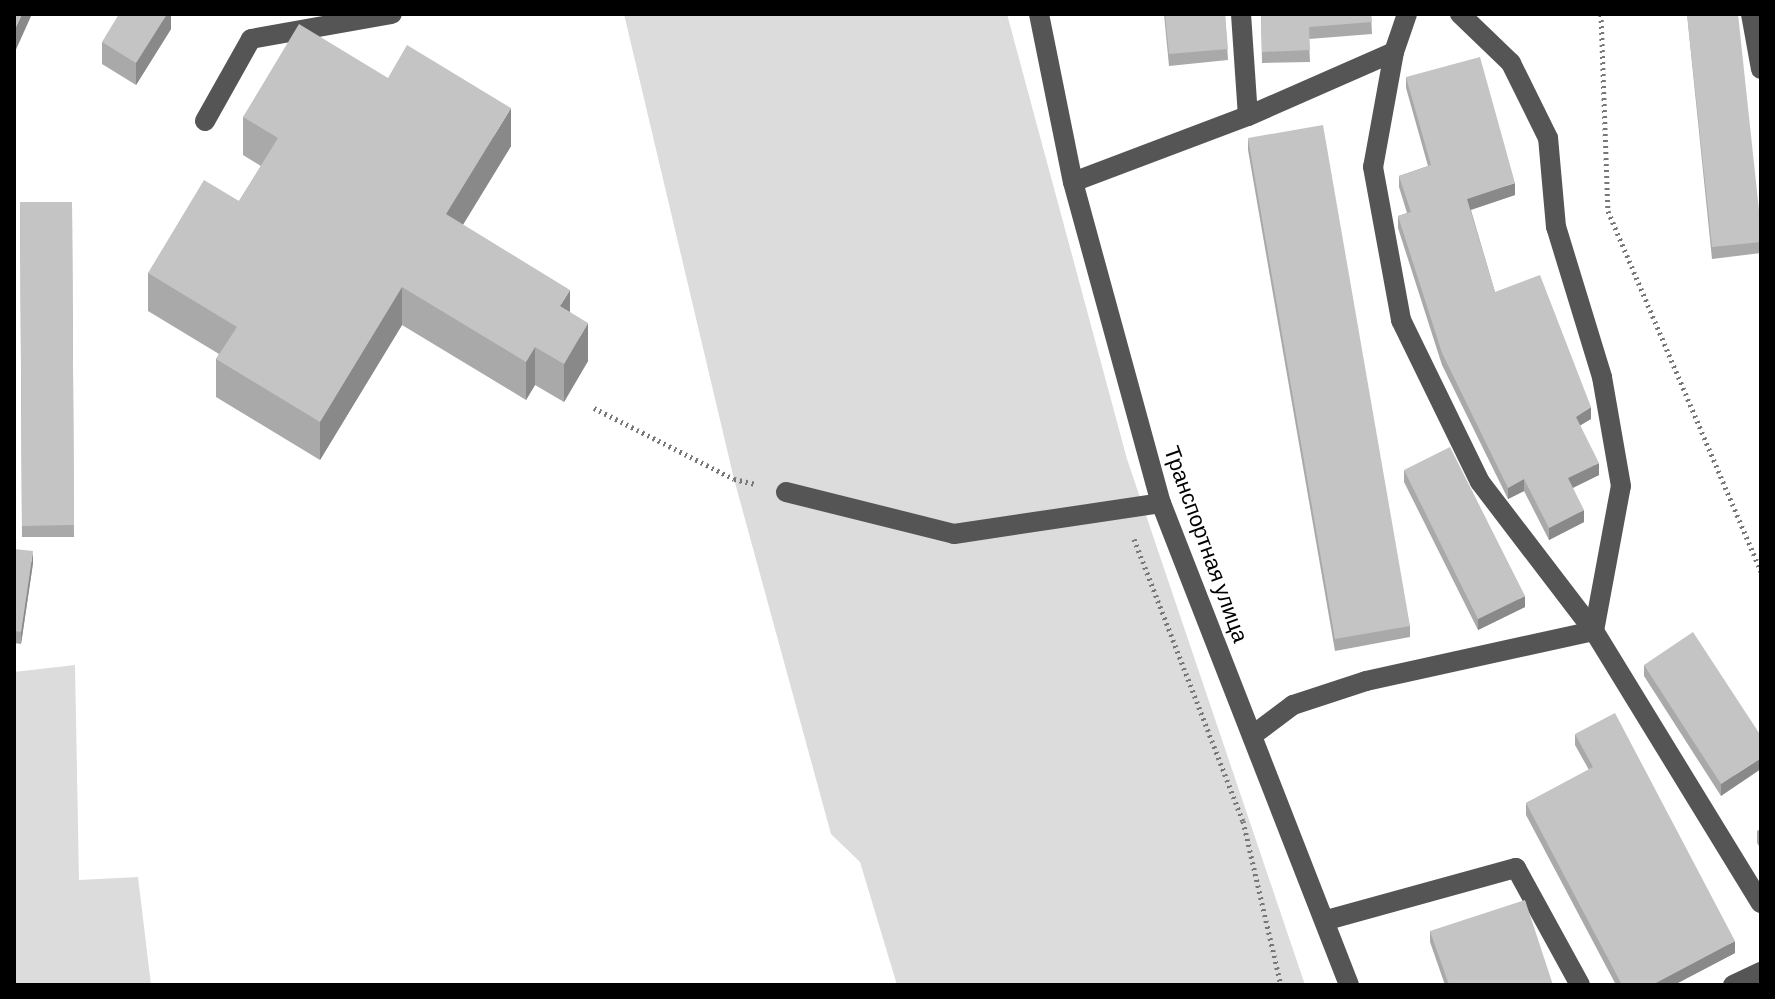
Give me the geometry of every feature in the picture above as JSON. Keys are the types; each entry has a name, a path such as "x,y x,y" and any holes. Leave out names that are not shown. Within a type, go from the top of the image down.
{"street":[{"path":"205,121 251,39 392,14"},
{"name":"Транспортная улица","path":"1039,14 1073,182 1161,503 1327,920 1349,985"},
{"path":"1241,14 1248,116"},
{"path":"1407,14 1394,52 1373,167 1401,320 1480,482 1594,631 1761,903"},
{"path":"1460,14 1511,63 1548,138 1556,227 1602,377 1621,486 1594,631"},
{"path":"1751,14 1761,69"},
{"path":"1073,182 1248,116 1394,52"},
{"path":"786,492 954,534 1161,503"},
{"path":"1253,735 1293,705 1366,681 1594,631"},
{"path":"1327,920 1516,868 1580,985"},
{"path":"1733,985 1761,972"}],"path":[{"path":"1601,14 1608,211 1761,572"},
{"path":"594,408 734,479 786,492"},
{"path":"1122,509 1243,821 1281,985"}],"shaded area":[{"path":"624,14 1007,14 1127,459 1305,985 897,985 860,862 831,834 734,479"},
{"path":"75,665 79,880 138,877 151,985 14,985 14,672"}],"building":[{"path":"14,14 22,14 14,31"},
{"path":"119,14 167,14 136,63 102,42"},
{"path":"1165,14 1225,14 1228,49 1169,54"},
{"path":"1261,14 1371,14 1372,22 1309,27 1310,50 1262,52"},
{"path":"1687,14 1738,14 1761,242 1712,247"},
{"path":"299,24 388,78 407,45 511,108 446,214 570,290 560,306 588,323 564,364 535,347 526,362 402,287 320,422 216,359 237,327 148,273 204,180 239,201 278,138 243,117"},
{"path":"1480,57 1515,183 1467,199 1495,292 1540,275 1591,407 1576,417 1599,463 1568,478 1584,510 1549,528 1524,479 1508,488 1442,353 1398,216 1411,212 1399,176 1431,165 1406,77"},
{"path":"1323,125 1410,626 1335,639 1248,138"},
{"path":"20,202 72,202 74,525 22,526"},
{"path":"1450,447 1525,596 1478,619 1404,470"},
{"path":"14,549 33,551 21,632 14,631"},
{"path":"1693,632 1761,736 1761,758 1721,784 1644,665"},
{"path":"1615,713 1735,941 1652,985 1622,985 1526,803 1593,767 1575,734"},
{"path":"1525,900 1553,985 1449,985 1430,931"}]}
